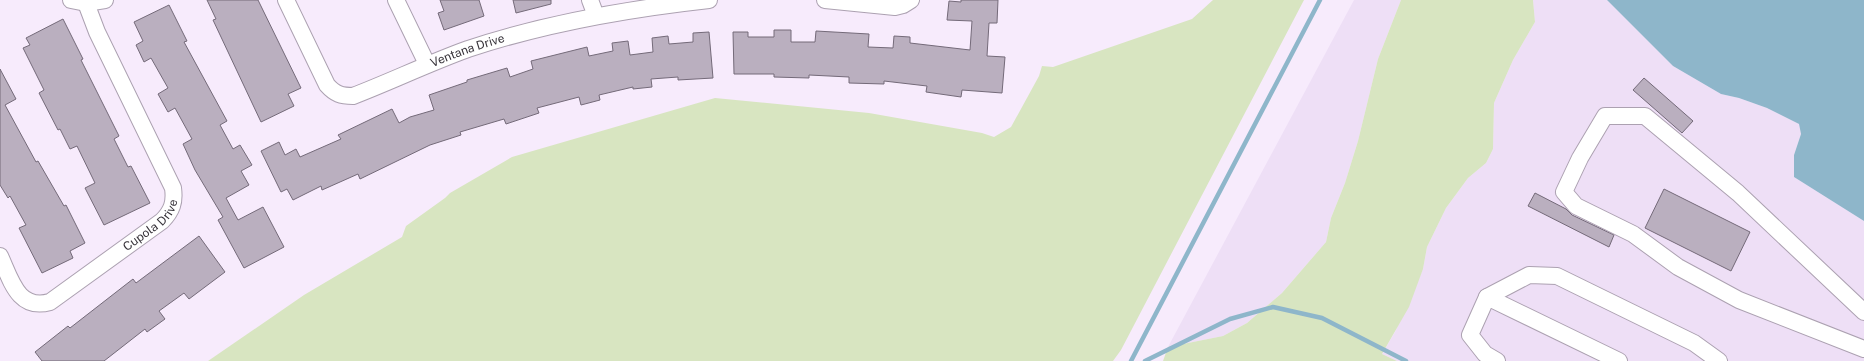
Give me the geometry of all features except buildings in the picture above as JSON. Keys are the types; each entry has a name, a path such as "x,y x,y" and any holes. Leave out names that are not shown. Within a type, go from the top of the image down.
{"street":[{"path":"78,2 105,0"},
{"name":"Ventana Drive","path":"286,0 327,85 335,93 342,96 353,96 427,64 524,32 596,16 661,5 709,0"},
{"path":"396,0 427,64"},
{"path":"590,0 596,16"},
{"path":"825,0 895,7 903,5 911,0"},
{"name":"Cupola Drive","path":"0,256 17,293 27,301 34,304 50,302 162,221 169,215 173,207 173,188 97,32 78,2"},
{"path":"1864,312 1738,193 1645,116 1605,116 1580,158 1564,192 1576,206 1633,234 1678,267 1739,300 1864,349"},
{"path":"1497,361 1484,354 1470,336 1486,297 1529,275 1557,276 1694,343 1718,361"},
{"path":"1486,297 1619,361"}],"shaded area":[{"path":"1354,0 1401,0 1378,59 1358,141 1345,183 1331,218 1326,242 1282,293 1247,323 1223,336 1168,347"},
{"path":"1533,0 1607,0 1673,66 1721,94 1739,98 1767,108 1799,124 1801,134 1794,155 1794,177 1864,221 1864,361 1397,361 1382,354 1395,332 1417,283 1423,269 1427,247 1446,208 1468,178 1486,163 1493,149 1494,103 1513,60 1535,22"}],"green space":[{"path":"1213,0 1304,0 1121,350 1113,361 208,361 304,295 402,237 406,226 450,193 512,157 715,98 869,113 982,133 994,137 1011,127 1039,76 1042,66 1053,67 1192,19"},
{"path":"1401,0 1533,0 1535,22 1513,60 1494,103 1493,149 1486,163 1468,178 1446,208 1427,247 1423,269 1409,307 1382,354 1397,361 1163,361 1168,347 1223,336 1247,323 1282,293 1326,242 1331,218 1345,183 1358,141 1378,59"}],"water":[{"path":"1607,0 1864,0 1864,221 1794,177 1794,155 1801,134 1799,124 1767,108 1739,98 1721,94 1673,66"}],"waterway":[{"path":"1131,361 1320,0"},
{"path":"1145,361 1230,319 1273,307 1322,318 1406,361"}]}
